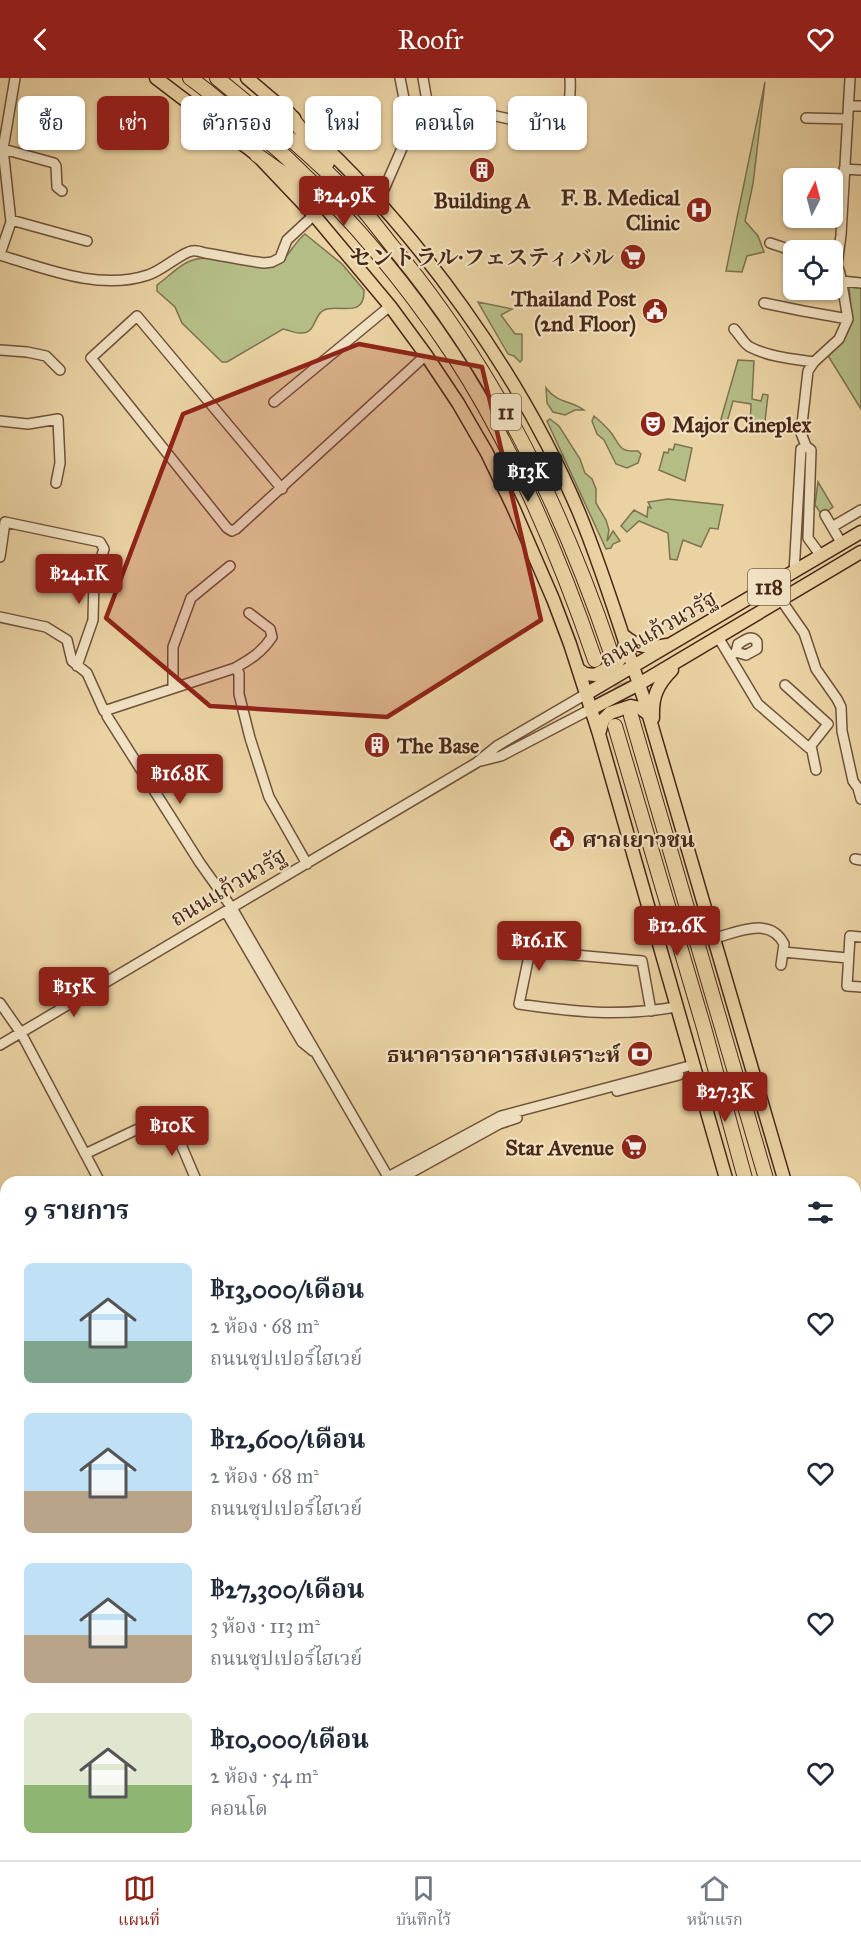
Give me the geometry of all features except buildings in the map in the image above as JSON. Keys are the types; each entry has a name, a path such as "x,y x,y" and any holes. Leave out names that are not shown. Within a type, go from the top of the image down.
{"highway":[{"name":"11","path":"190,78 291,162 347,220 430,322 452,353 515,467 555,551 595,660"},
{"name":"11","path":"216,78 289,137 353,198 444,311 500,400 552,501 588,586 611,653"},
{"path":"293,120 353,198"},
{"path":"256,155 347,220"},
{"path":"631,716 765,1176"},
{"path":"615,726 744,1176"}],"main road":[{"path":"156,78 256,155 314,215 390,306 426,355 487,453 564,625 599,734 724,1176"},
{"path":"247,78 268,96"},
{"path":"293,118 345,167 378,203 417,249 468,316 526,406 580,515 624,638 654,733 782,1176"},
{"name":"ถนนแก้วนวรัฐ","path":"586,694 634,668 861,532"},
{"name":"ถนนแก้วนวรัฐ","path":"591,709 639,684 861,552"},
{"path":"624,638 636,645 650,648 678,642"},
{"path":"578,669 585,674 595,675 617,663 622,656 624,638"},
{"path":"654,733 653,709 657,687 688,655"},
{"path":"599,734 603,720 610,713 631,706 640,708 648,714"}],"street":[{"path":"15,78 2,155 11,220 0,255 57,273 100,280 123,280 146,276 162,270 191,251 264,263 272,262 280,258 287,240 314,215"},
{"path":"378,203 403,146 409,124 400,78"},
{"path":"423,78 427,101 560,130 571,90 570,78"},
{"path":"837,240 849,106 849,78"},
{"path":"849,106 861,106"},
{"path":"806,118 848,119"},
{"path":"2,155 54,163 57,187 62,190"},
{"path":"844,169 861,170"},
{"path":"11,220 87,241"},
{"path":"770,243 783,247"},
{"path":"843,281 861,283"},
{"path":"821,556 808,538 811,450 806,446 801,433 808,371 814,362 839,339 848,319 843,287"},
{"path":"764,303 848,319"},
{"path":"274,402 390,306"},
{"path":"282,489 137,316 91,358 227,528 232,531 282,489 426,355"},
{"path":"734,329 748,347 770,355 814,362"},
{"path":"0,350 46,356 60,370"},
{"path":"0,421 28,424 58,419 60,463 56,483"},
{"path":"794,573 801,449 806,446"},
{"path":"832,526 861,510"},
{"path":"825,515 842,544"},
{"path":"0,557 5,522 100,542 104,549 94,579 93,620 77,666"},
{"path":"173,688 173,646 191,598 230,566"},
{"path":"781,600 804,633 816,669 841,707 842,730 853,781 861,799"},
{"path":"0,617 45,627 67,640 72,662 87,673 105,711 235,668 254,658 272,637 270,628 249,613"},
{"path":"718,637 733,654 758,705 807,747 811,746"},
{"path":"235,668 239,673 240,694 250,738 269,797 306,864"},
{"path":"785,685 828,723 811,746 816,770"},
{"name":"ถนนแก้วนวรัฐ","path":"0,1045 476,763 497,746 586,694"},
{"name":"ถนนแก้วนวรัฐ","path":"476,763 501,756 591,709"},
{"path":"107,716 201,863 306,1040 319,1056 389,1176"},
{"path":"715,938 756,928 774,930 784,944 782,965"},
{"path":"861,937 850,936 847,986 861,987"},
{"path":"651,1011 642,961 530,951 519,1004 580,1013 624,1014 651,1011 675,1007"},
{"path":"783,952 848,958"},
{"path":"0,1003 21,1033 97,1176"},
{"path":"398,1176 486,1128 501,1116 694,1068"},
{"path":"85,1154 167,1117 171,1121 194,1176"}],"highlighted area":[{"path":"359,344 482,367 541,620 387,717 210,706 106,618 183,414"}],"green space":[{"path":"765,82 753,184 745,221 758,236 764,252 747,256 742,272 726,271"},
{"path":"305,234 342,264 364,290 360,305 349,309 324,310 307,332 297,333 283,329 227,362 222,362 182,323 175,307 157,291 157,285 177,269 190,261 201,258 273,266 287,256"},
{"path":"849,285 861,286 861,409 827,354 852,321"},
{"path":"478,302 512,309 501,315 515,334 522,334 522,360 520,362 508,354"},
{"path":"738,360 754,361 752,399 761,401 763,394 768,395 764,430 750,429 751,404 733,401 725,429 721,419"},
{"path":"546,388 555,397 584,410 575,410 565,415 553,412 547,403"},
{"path":"594,416 608,429 622,448 628,451 638,451 641,454 638,463 627,468 616,464 604,440 597,434 592,421"},
{"path":"550,419 559,426 580,459 585,473 592,479 596,489 596,503 609,530 607,541 613,531 620,541 613,544 611,548 606,549 547,421"},
{"path":"675,444 692,448 685,481 659,470 664,452 668,453 669,449 673,450"},
{"path":"818,482 833,507 822,515 815,505"},
{"path":"668,499 723,505 718,529 710,528 701,547 683,540 677,560 670,559 668,533 639,521 627,532 621,526 634,510 647,517 648,507 651,508 648,502"}],"tunnel":[{"path":"614,663 631,716"}],"place":[{"name":"Building A","path":"482,170"},
{"name":"F. B. Medical Clinic","path":"699,210"},
{"name":"セントラル·フェスティバル","path":"633,257"},
{"name":"Thailand Post (2nd Floor)","path":"655,311"},
{"name":"Major Cineplex","path":"653,424"},
{"name":"The Base","path":"377,745"},
{"name":"ศาลเยาวชน","path":"562,839"},
{"name":"ธนาคารอาคารสงเคราะห์","path":"640,1054"},
{"name":"Star Avenue","path":"634,1147"}]}
